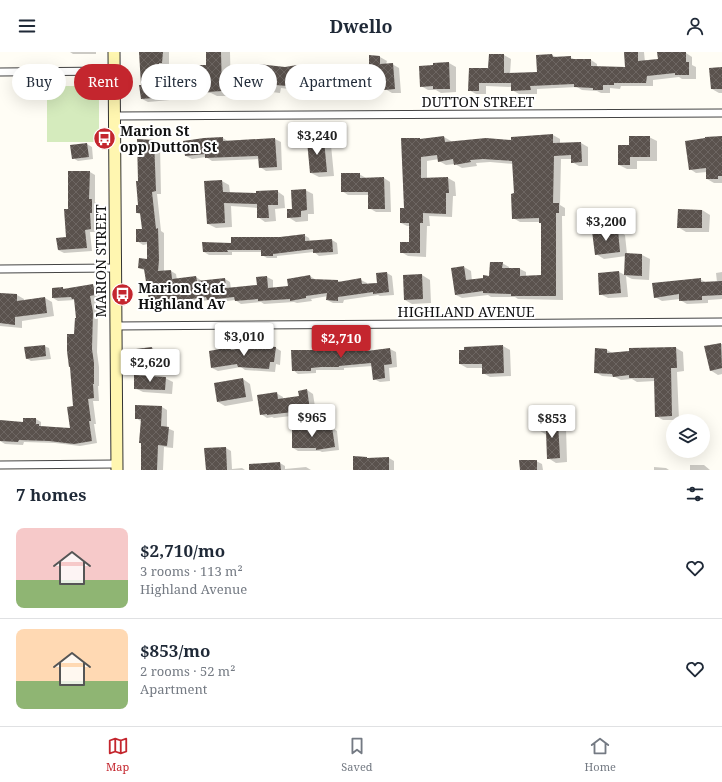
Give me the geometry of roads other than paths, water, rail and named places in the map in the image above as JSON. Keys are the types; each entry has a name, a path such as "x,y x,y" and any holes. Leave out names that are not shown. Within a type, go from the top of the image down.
{"main road":[{"name":"MARION STREET","path":"114,52 114,64"},
{"name":"MARION STREET","path":"114,100 116,467"}],"street":[{"path":"0,72 74,71"},
{"name":"DUTTON STREET","path":"114,116 722,112"},
{"path":"0,269 115,268"},
{"name":"HIGHLAND AVENUE","path":"115,326 722,322"},
{"path":"0,465 116,467"}],"place":[{"name":"Marion St opp Dutton St","path":"105,138"},
{"name":"Marion St at Highland Av","path":"123,295"}]}
